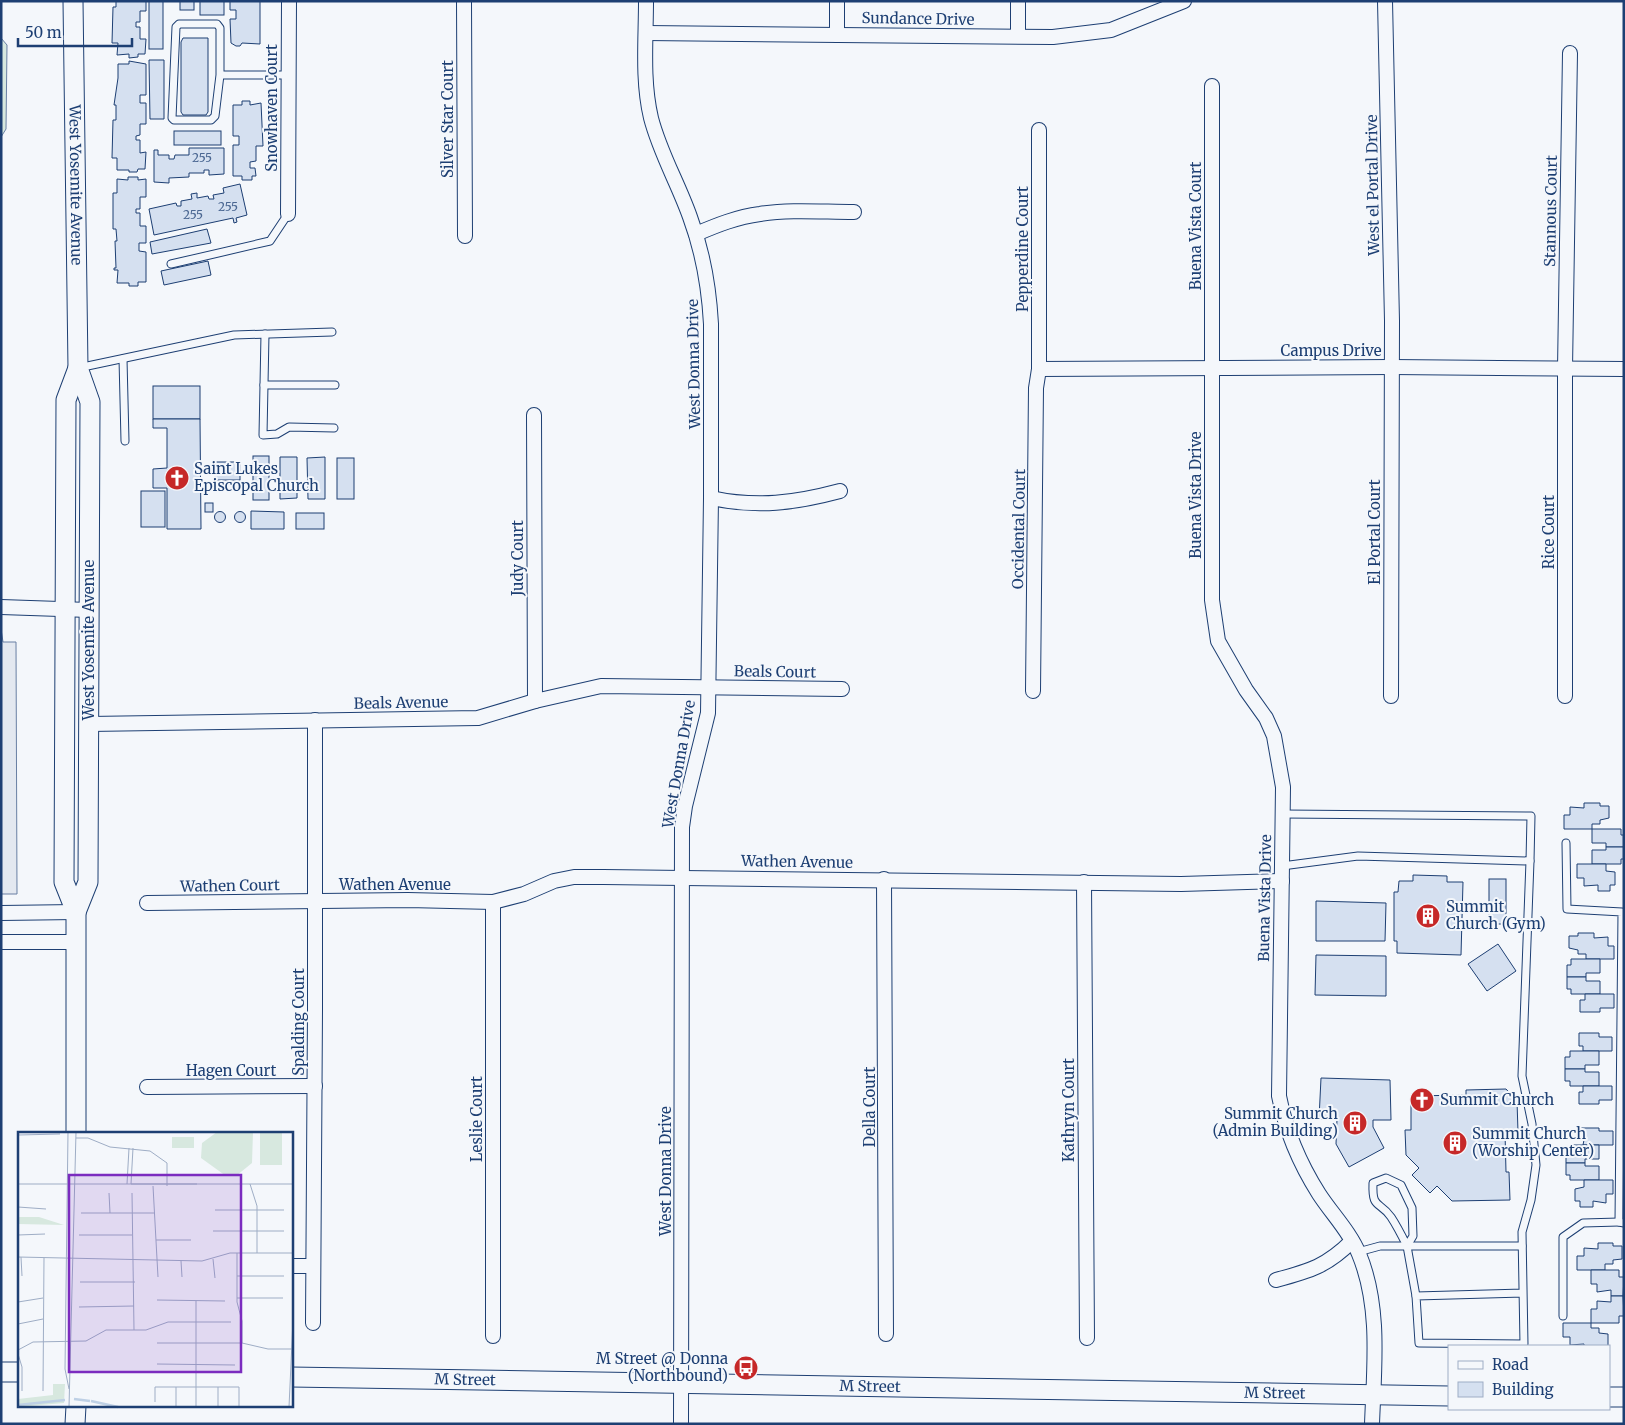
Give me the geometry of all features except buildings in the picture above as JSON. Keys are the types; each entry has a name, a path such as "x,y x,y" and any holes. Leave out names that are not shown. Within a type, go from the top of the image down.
{"main road":[{"name":"West Yosemite Avenue","path":"73,1 78,368 90,402 88,882 76,912"},
{"name":"West Yosemite Avenue","path":"76,1132 76,912 64,882 66,400 78,368"},
{"path":"1,1372 18,1372"},
{"name":"M Street","path":"292,1377 1448,1396"},
{"path":"1610,1397 1624,1397"},
{"path":"75,1424 76,1408"}],"street":[{"name":"Snowhaven Court","path":"288,214 289,1"},
{"name":"Silver Star Court","path":"464,1 465,236"},
{"name":"West Donna Drive","path":"646,1 644,58 651,119 662,154 696,234 705,269 711,324 708,714 682,827 681,1424"},
{"path":"837,1 837,35"},
{"path":"1018,1 1018,36"},
{"name":"Sundance Drive","path":"646,33 1053,37 1111,30 1184,1"},
{"name":"West el Portal Drive","path":"1385,1 1392,367"},
{"name":"Stannous Court","path":"1565,368 1570,53"},
{"name":"Buena Vista Court","path":"1212,86 1212,367"},
{"name":"Pepperdine Court","path":"1039,130 1039,368"},
{"path":"696,234 716,225 758,214 791,211 854,212"},
{"name":"Buena Vista Drive","path":"1212,367 1212,600 1218,641 1246,690 1266,718 1274,736 1283,786 1280,1096 1283,1115 1302,1165 1319,1194 1355,1246 1369,1283 1374,1345 1372,1424"},
{"name":"Campus Drive","path":"1039,368 1392,367 1624,369"},
{"name":"El Portal Court","path":"1391,696 1392,367"},
{"name":"Occidental Court","path":"1033,691 1036,388 1039,368"},
{"name":"Rice Court","path":"1565,368 1565,696"},
{"name":"Judy Court","path":"534,415 535,701"},
{"path":"711,498 730,502 770,504 790,502 840,491"},
{"path":"1,607 89,610"},
{"name":"Beals Avenue","path":"89,724 478,718 535,701 601,686 709,687"},
{"name":"Beals Court","path":"709,687 842,689"},
{"name":"Spalding Court","path":"313,1323 315,720"},
{"name":"Wathen Avenue","path":"315,901 493,902 524,894 554,881 574,878 682,877 1182,884 1282,881"},
{"name":"Della Court","path":"884,880 886,1334"},
{"name":"Kathryn Court","path":"1084,882 1087,1338"},
{"name":"Wathen Court","path":"147,904 315,901"},
{"name":"Leslie Court","path":"493,902 493,1336"},
{"path":"1,913 76,912"},
{"path":"1,942 76,942"},
{"name":"Hagen Court","path":"147,1087 315,1086"},
{"path":"1276,1280 1320,1266 1355,1246"},
{"path":"292,1266 313,1266"}],"lane":[{"path":"179,24 217,24 220,28 220,76 215,116 211,120 174,120 172,118 176,27 179,24"},
{"path":"220,76 289,75"},
{"path":"171,264 270,241 288,214"},
{"path":"78,368 234,335 332,332"},
{"path":"265,334 263,435 277,434 288,427 334,428"},
{"path":"123,359 125,441"},
{"path":"264,385 335,385"},
{"path":"1283,814 1531,816 1522,1076 1532,1124 1536,1165 1531,1200 1522,1232 1524,1344 1419,1343 1416,1296 1407,1246 1390,1215 1377,1205 1373,1196 1374,1183 1386,1178 1401,1185 1412,1208 1412,1236 1407,1246"},
{"path":"1563,1316 1563,1237 1583,1224 1622,1223 1623,912 1567,909 1566,843"},
{"path":"1282,866 1358,856 1530,861"},
{"path":"1355,1246 1522,1246"},
{"path":"1416,1296 1523,1293"}],"shaded area":[{"path":"1,38 7,45 6,129 1,137"},
{"path":"1,629 3,642 16,642 17,894 1,894"}],"place":[{"name":"Saint Lukes Episcopal Church","path":"177,478"},
{"name":"Summit Church (Gym)","path":"1428,916"},
{"name":"Summit Church","path":"1422,1100"},
{"name":"Summit Church (Admin Building)","path":"1355,1123"},
{"name":"Summit Church (Worship Center)","path":"1455,1143"},
{"name":"M Street @ Donna (Northbound)","path":"746,1368"}]}
